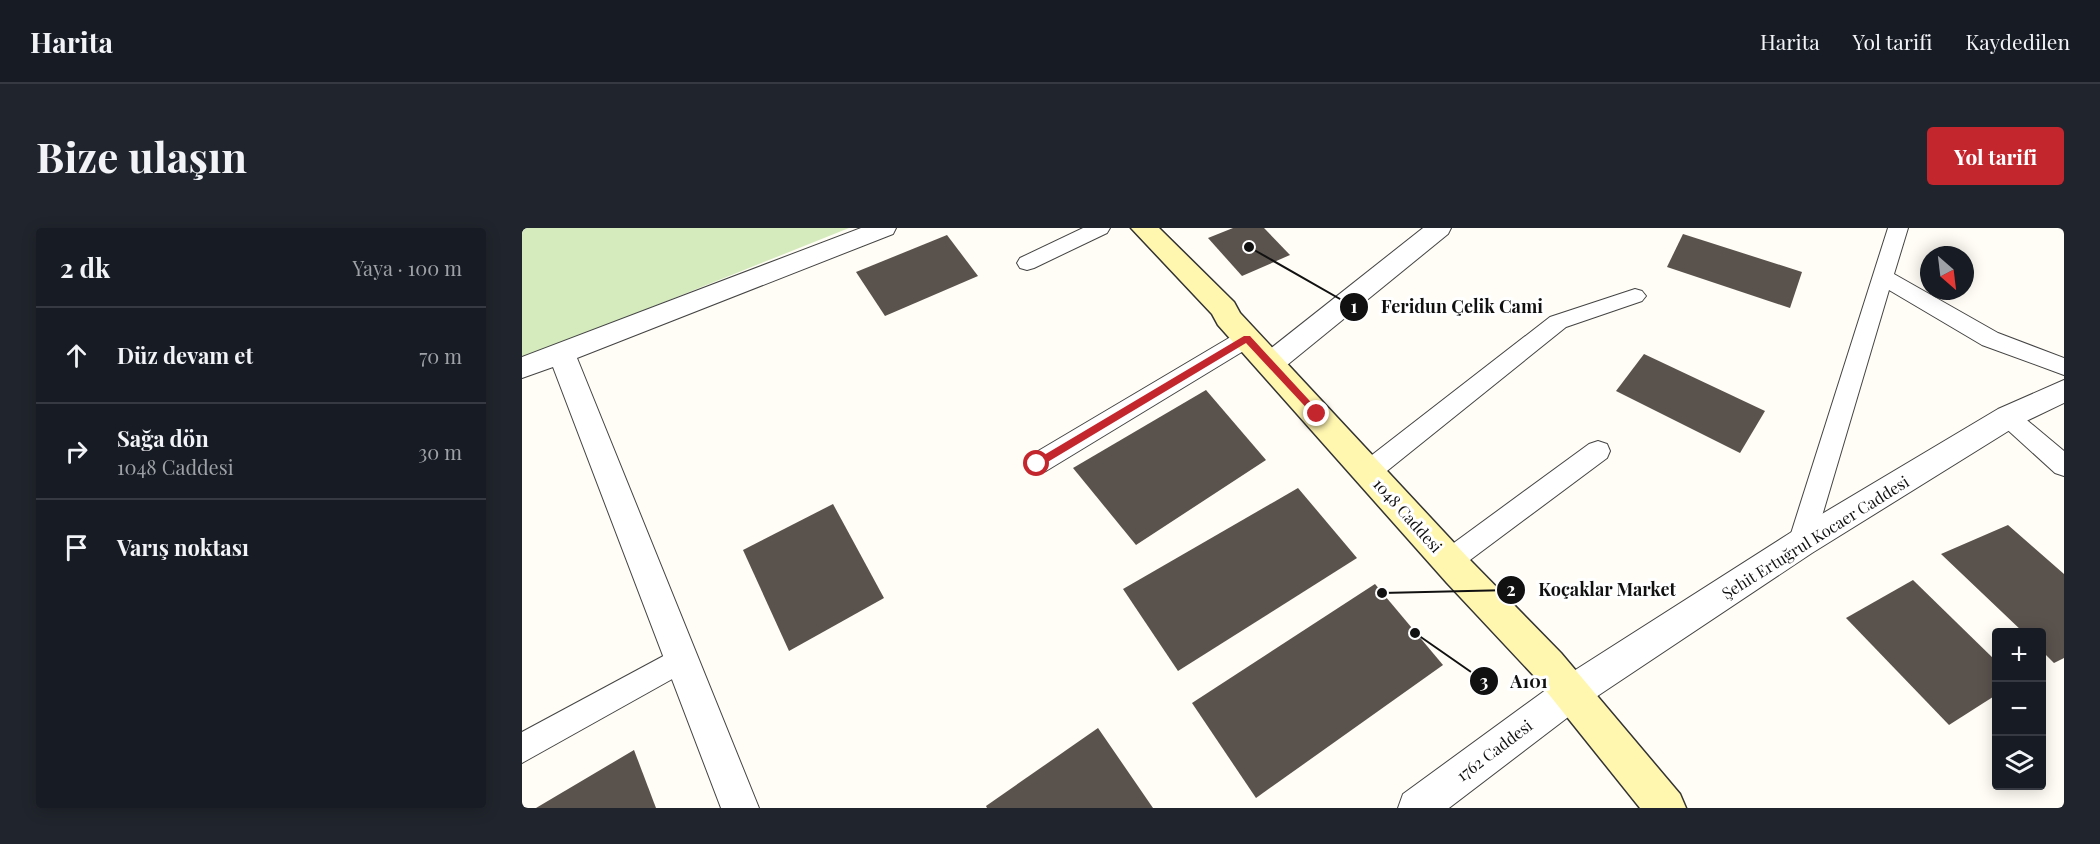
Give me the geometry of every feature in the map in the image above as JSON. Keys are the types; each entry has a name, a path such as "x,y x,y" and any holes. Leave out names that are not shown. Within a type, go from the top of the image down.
{"main road":[{"name":"1048 Caddesi","path":"1144,228 1224,309 1228,318 1368,472 1548,665 1666,808"}],"street":[{"path":"522,368 884,228"},
{"path":"1027,263 1100,228"},
{"path":"1270,363 1439,228"},
{"path":"1801,543 1898,228"},
{"path":"1883,277 1990,339 2064,367"},
{"path":"1368,472 1558,322 1635,296"},
{"path":"1037,464 1247,338"},
{"path":"561,352 740,808"},
{"name":"Şehit Ertuğrul Kocaer Caddesi","path":"1571,693 1801,543 2008,417 2064,391"},
{"path":"2008,417 2046,447 2064,466"},
{"path":"1449,561 1598,451"},
{"path":"522,748 682,660"},
{"name":"1762 Caddesi","path":"1417,808 1571,693"}],"green space":[{"path":"522,228 849,228 522,359"}],"building":[{"path":"1233,228 1264,228 1290,255 1242,276 1208,238"},
{"path":"1683,234 1802,272 1790,308 1667,267"},
{"path":"947,235 978,276 885,316 856,272"},
{"path":"1644,354 1765,411 1740,453 1616,391"},
{"path":"1206,390 1266,460 1136,545 1073,468"},
{"path":"1298,488 1357,558 1178,671 1123,589"},
{"path":"833,504 884,598 789,651 743,550"},
{"path":"2008,525 2064,574 2064,658 2054,663 2046,655 2046,628 2019,628 1941,554"},
{"path":"1913,580 1992,657 1992,698 1949,725 1846,618"},
{"path":"1375,584 1443,665 1256,798 1192,703"},
{"path":"1098,728 1153,808 987,808 986,806"},
{"path":"634,750 656,808 536,808"}],"place":[{"name":"Feridun Çelik Cami","path":"1249,247"},
{"name":"Koçaklar Market","path":"1382,593"},
{"name":"A101","path":"1415,633"}],"route":[{"path":"1037,464 1247,338 1317,414"}]}
